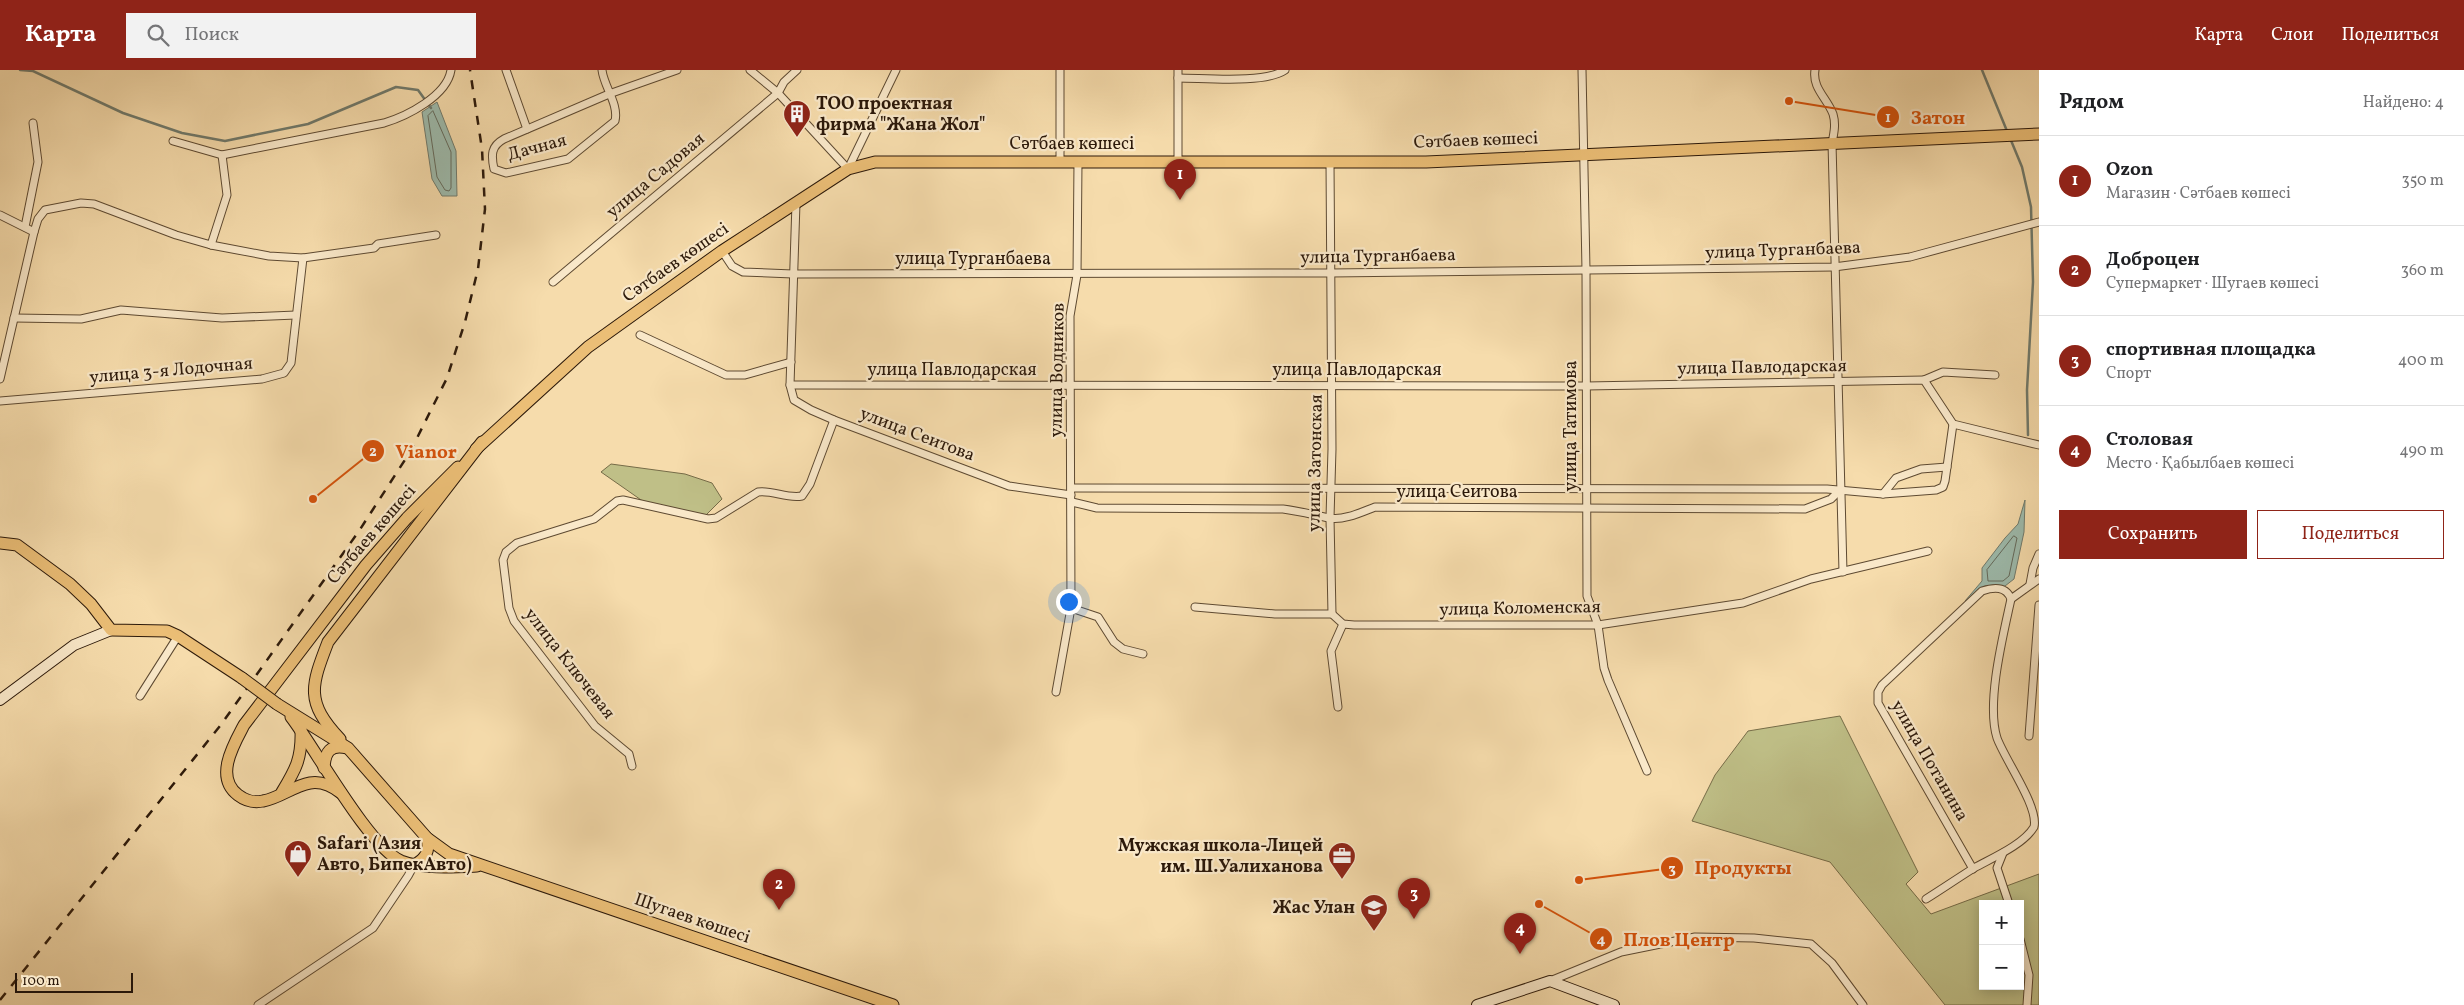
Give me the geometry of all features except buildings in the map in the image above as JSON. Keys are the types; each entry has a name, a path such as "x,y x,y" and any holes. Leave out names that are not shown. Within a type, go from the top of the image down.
{"main road":[{"name":"Сәтбаев көшесі","path":"345,796 330,784 311,782 264,800 253,802 235,793 228,779 227,766 233,745 244,725 366,565 407,518 482,442 588,346 722,252 848,169 875,162 1426,162 2033,134"},
{"path":"348,748 322,716 314,692 314,678 328,642 482,442"},
{"path":"0,542 17,545 70,584 92,604 111,630"},
{"name":"Шугаев көшесі","path":"0,700 74,644 111,630 168,632 178,636 242,678 288,713 348,748 427,838 449,854 892,1005"},
{"name":"Шугаев көшесі","path":"288,713 301,730 324,768 370,832 392,855 414,865 481,866"},
{"path":"282,792 294,773 302,752 301,730"},
{"path":"324,768 325,756 329,749 337,746 348,748"},
{"path":"414,865 426,856 429,847 427,838"},
{"path":"1477,1005 1550,981 1614,1005"}],"street":[{"path":"173,141 222,155 384,124 403,117 424,104 442,88 450,76 451,70"},
{"name":"Дачная","path":"506,70 527,129 497,143 492,151 494,168 506,173 520,171 573,156 616,121 617,113 602,70"},
{"path":"527,129 609,94 677,70"},
{"path":"750,70 778,93 848,169 896,70"},
{"name":"улица Садовая","path":"553,282 778,93 784,82 797,70"},
{"path":"1060,70 1060,162"},
{"path":"1178,70 1178,162"},
{"path":"1178,78 1261,78 1278,75 1286,70"},
{"name":"улица Татимова","path":"1582,70 1586,270 1587,596 1598,625 1606,674 1647,772"},
{"path":"1815,70 1815,83 1834,117 1832,143 1834,267 1843,572"},
{"path":"25,227 38,162 33,123"},
{"path":"212,245 227,195 222,155"},
{"name":"улица Водников","path":"1056,692 1071,608 1070,316 1078,275 1078,162"},
{"name":"улица Затонская","path":"1330,162 1332,385 1330,518 1332,614"},
{"path":"790,385 796,202"},
{"path":"0,379 34,232 38,219 45,210 81,203 94,204 176,235 212,245 269,256 303,258 374,248 378,244 436,235"},
{"path":"0,215 34,232"},
{"name":"улица Турганбаева","path":"722,252 732,266 742,272 794,274 1078,275 1834,267 1910,257 2039,222"},
{"name":"улица 3-я Лодочная","path":"0,401 274,377 284,372 291,363 303,258"},
{"path":"14,318 81,319 121,310 222,318 296,315"},
{"path":"640,335 726,375 745,375 791,362"},
{"name":"улица Павлодарская","path":"790,385 1586,386 1924,380 1943,372 1995,375"},
{"path":"1924,380 1953,424 2039,445"},
{"name":"улица Сеитова","path":"790,385 791,394 801,405 834,420 1009,486 1071,495 1330,488 1840,490 1883,494 1936,490 1942,487 1946,481 1953,424"},
{"name":"улица Ключевая","path":"632,766 629,754 595,726 514,620 509,608 503,560 506,552 517,544 594,519 616,501 633,501 708,519 716,518 758,492 765,491 794,498 802,496 810,484 834,420"},
{"path":"1883,494 1896,478 1921,469 1948,467"},
{"name":"улица Сеитова","path":"1071,495 1097,508 1283,509 1308,512 1330,518 1349,516 1375,508 1805,509 1831,499 1840,490"},
{"name":"улица Коломенская","path":"1343,624 1598,625 1743,603 1810,580 1928,551"},
{"path":"2030,584 2039,554"},
{"path":"1926,899 1973,869 2003,853 2034,827 2035,806 2000,747 1993,724 1998,664 2011,599 2039,579"},
{"name":"улица Потанина","path":"1973,869 1878,703 1878,692 1882,684 1982,591 1990,588 2003,589 2011,599"},
{"path":"2029,736 2039,605"},
{"path":"1195,607 1276,614 1332,614 1343,624 1330,651 1338,707"},
{"path":"1071,608 1098,616 1114,642 1123,649 1143,654"},
{"path":"140,696 178,636"},
{"path":"2003,853 1997,868 2008,900"},
{"path":"258,1005 373,928 414,865"},
{"path":"1550,981 1622,952 1694,937 1754,938 1811,944 1832,963 1863,1005"},
{"path":"2022,945 2029,975 2026,1005"}],"green space":[{"path":"611,464 685,474 712,483 722,499 704,517 644,502 601,472"},
{"path":"1840,716 1918,872 1906,884 1931,914 2039,874 2039,1005 1945,1005 1830,862 1692,821 1715,775 1748,731"}],"water":[{"path":"437,102 456,151 457,196 442,196 432,179 422,112"},
{"path":"2025,500 2024,532 2014,579 2005,586 1985,586 1965,601 1982,581 1982,568 2018,524"}],"waterway":[{"path":"20,70 33,71 123,113 182,133 225,141 308,124 396,87 418,90 431,108"},
{"path":"1982,70 2007,131"},
{"path":"2010,138 2022,167 2031,207 2033,282 2027,390 2028,435"}],"railway":[{"path":"0,1000 220,726 359,531 410,452 447,378 465,322 478,269 485,209 482,149 470,70"}],"place":[{"name":"Затон","path":"1789,101"},
{"name":"ТОО проектная фирма \"Жана Жол\"","path":"797,138"},
{"name":"Ozon","path":"1180,200"},
{"name":"Vianor","path":"313,499"},
{"name":"Safari (Азия Авто, БипекАвто)","path":"298,878"},
{"name":"Мужская школа-Лицей им. Ш.Уалиханова","path":"1342,880"},
{"name":"Продукты","path":"1579,880"},
{"name":"Плов Центр","path":"1539,904"},
{"name":"Доброцен","path":"779,910"},
{"name":"спортивная площадка","path":"1414,919"},
{"name":"Жас Улан","path":"1374,932"},
{"name":"Столовая","path":"1520,954"}]}
